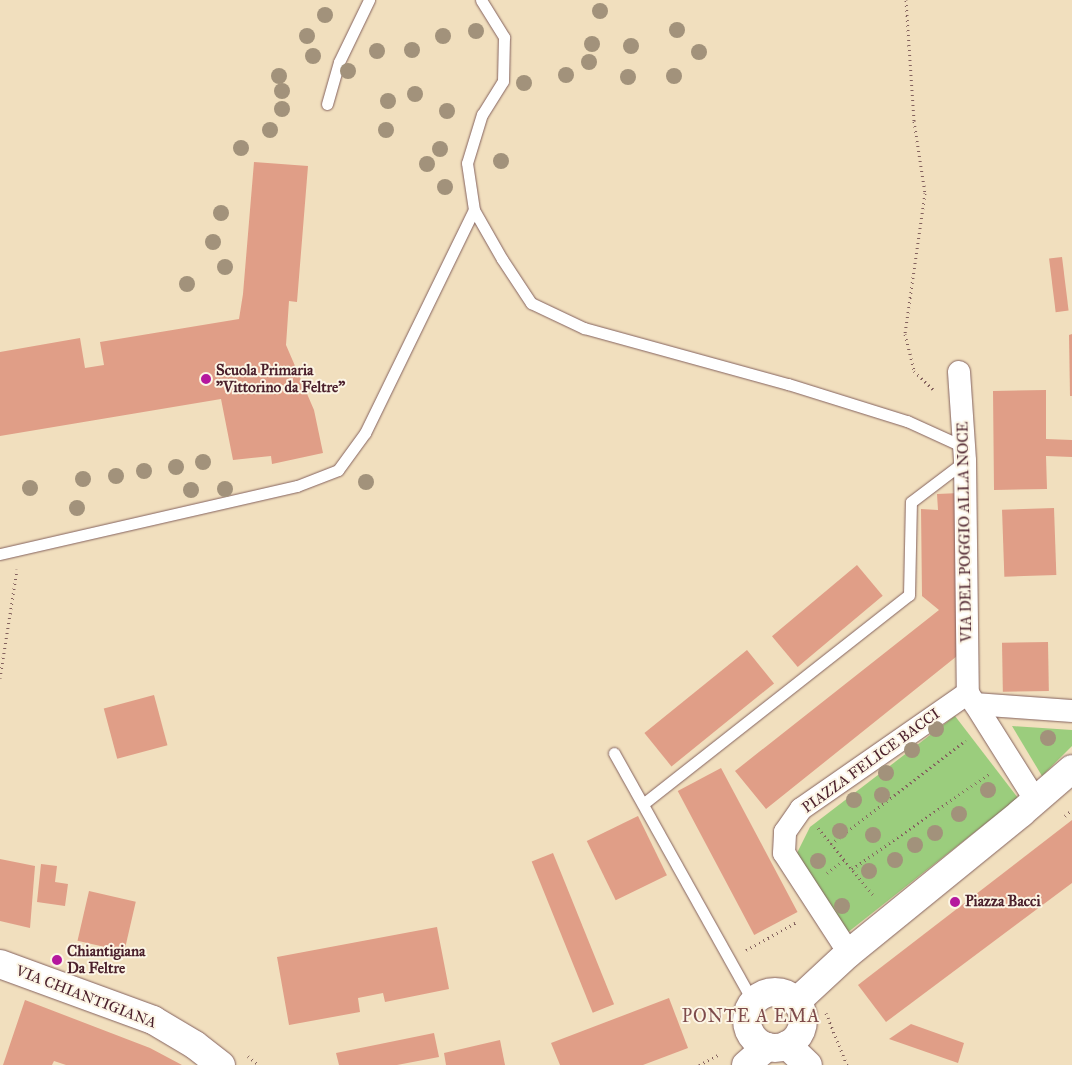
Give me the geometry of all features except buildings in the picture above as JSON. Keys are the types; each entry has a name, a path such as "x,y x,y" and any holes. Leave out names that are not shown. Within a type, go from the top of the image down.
{"street":[{"name":"VIA DEL POGGIO ALLA NOCE","path":"959,372 964,454 972,698"},
{"path":"972,698 1072,712"},
{"path":"972,698 1036,801"},
{"name":"PIAZZA FELICE BACCI","path":"849,953 784,853 785,832 801,809 972,698"},
{"path":"796,1002 849,953 1036,801 1072,769"},
{"name":"VIA CHIANTIGIANA","path":"0,964 152,1020 195,1045 221,1065"},
{"path":"746,1065 777,1046 798,1036 802,1027 801,1011 796,1002 784,994 774,992 762,996 754,1003 748,1014 748,1028 758,1041 777,1046 808,1065"}],"lane":[{"path":"327,104 339,62 368,0"},
{"path":"481,0 504,37 503,81 482,114 467,163 474,210 531,303 584,328 788,384 907,421 964,454 911,502 909,595 643,804"},
{"path":"0,554 297,486 338,470 365,433 474,210"},
{"path":"614,753 754,1003"}],"path":[{"path":"906,0 914,120 926,193 905,334 914,371 939,395 961,404"},
{"path":"0,678 21,549"},
{"path":"831,844 966,740"},
{"path":"852,870 990,773"},
{"path":"801,809 880,903"},
{"path":"814,836 818,829 826,823"}],"green space":[{"path":"955,716 1018,798 847,933 796,855 810,827"},
{"path":"1012,726 1072,730 1072,746 1042,776"}],"place":[{"name":"Scuola Primaria \"Vittorino da Feltre\"","path":"206,379"},
{"name":"Piazza Bacci","path":"955,902"},
{"name":"Chiantigiana Da Feltre","path":"57,960"}],"district":[{"name":"PONTE A EMA","path":"751,1016"}]}
